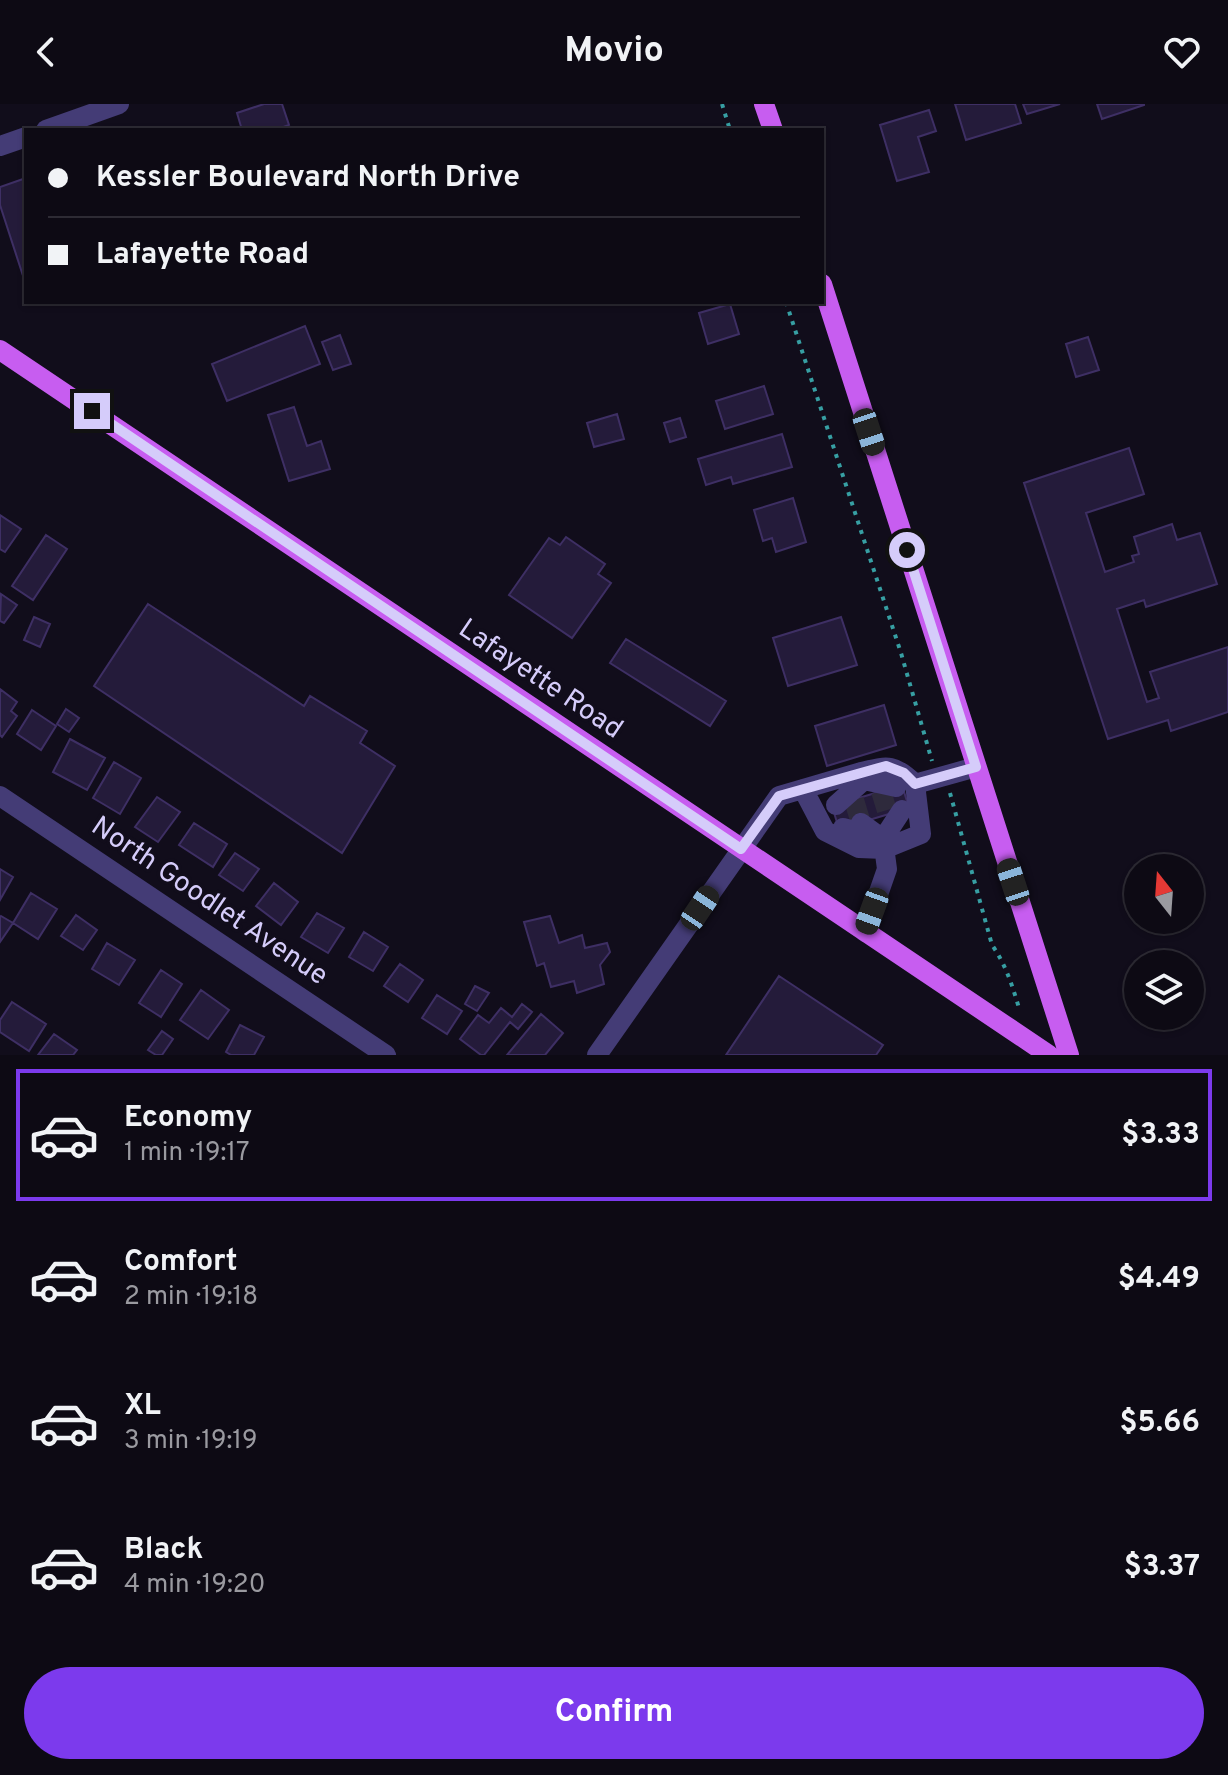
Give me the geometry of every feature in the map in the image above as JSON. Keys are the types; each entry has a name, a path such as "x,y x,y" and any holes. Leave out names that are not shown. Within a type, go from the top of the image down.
{"main road":[{"path":"767,105 773,128"},
{"path":"824,290 1069,1055"},
{"name":"Lafayette Road","path":"0,350 1049,1055"}],"street":[{"path":"52,128 119,104"},
{"path":"0,146 24,138"},
{"path":"597,1055 779,796 803,789 941,778 976,767"},
{"path":"845,802 883,783"},
{"path":"803,789 825,831 859,848 921,834 883,783"},
{"name":"North Goodlet Avenue","path":"0,796 386,1055"},
{"path":"865,932 887,869 884,844 895,812"},
{"path":"852,825 884,844"}],"path":[{"path":"722,104 729,128"},
{"path":"787,304 901,653 929,756 950,794 992,945 1009,975 1028,1041"}],"building":[{"path":"264,104 282,104 289,125 281,128 241,128 237,113"},
{"path":"955,104 1015,104 1021,123 966,140"},
{"path":"1023,104 1060,104 1027,114"},
{"path":"1097,104 1144,104 1144,105 1102,119"},
{"path":"929,110 936,131 918,137 929,172 897,181 880,125"},
{"path":"24,179 24,279 0,205 0,187"},
{"path":"730,304 739,334 708,344 699,313"},
{"path":"305,326 320,364 227,401 212,364"},
{"path":"340,335 351,364 333,370 322,342"},
{"path":"1088,337 1099,370 1076,377 1066,344"},
{"path":"764,386 773,414 725,429 716,401"},
{"path":"294,407 307,446 321,441 330,469 289,481 268,415"},
{"path":"617,414 624,439 594,447 587,423"},
{"path":"680,418 686,437 670,442 664,423"},
{"path":"782,434 792,467 733,484 731,477 706,485 698,459"},
{"path":"1129,448 1144,494 1086,513 1105,572 1134,562 1132,556 1139,554 1134,537 1172,524 1177,540 1200,533 1217,584 1146,607 1144,600 1117,609 1147,702 1159,698 1150,672 1228,647 1228,712 1171,731 1168,720 1108,739 1024,483"},
{"path":"793,498 806,542 776,552 772,538 763,541 754,510"},
{"path":"0,515 21,529 5,552 0,549"},
{"path":"46,535 67,549 33,600 12,586"},
{"path":"566,537 605,564 598,574 611,583 572,638 509,595 549,538 560,545"},
{"path":"1,594 17,605 4,623 0,621"},
{"path":"148,604 304,706 310,696 367,731 360,743 395,766 342,853 94,686"},
{"path":"34,617 50,624 40,647 24,640"},
{"path":"841,617 857,665 788,686 773,638"},
{"path":"626,639 726,701 710,726 610,663"},
{"path":"0,689 17,702 11,711 17,716 2,737 0,735"},
{"path":"884,705 896,745 827,766 815,726"},
{"path":"66,709 79,718 69,732 57,724"},
{"path":"32,710 56,726 41,750 17,734"},
{"path":"70,739 105,758 87,790 53,772"},
{"path":"114,762 141,778 120,814 93,798"},
{"path":"902,785 909,808 839,829 832,806"},
{"path":"157,797 180,812 158,842 135,827"},
{"path":"194,823 227,844 213,867 179,845"},
{"path":"235,853 259,869 243,891 219,875"},
{"path":"0,869 13,877 0,900"},
{"path":"274,883 298,902 281,925 256,906"},
{"path":"31,893 57,909 38,939 13,923"},
{"path":"317,913 344,928 328,953 301,937"},
{"path":"76,915 97,930 83,950 61,936"},
{"path":"550,916 559,943 582,935 585,948 607,943 610,952 600,965 604,984 577,993 574,981 551,987 544,963 537,966 524,922"},
{"path":"0,917 13,923 0,942"},
{"path":"364,932 388,947 373,971 349,957"},
{"path":"107,943 135,960 119,985 92,969"},
{"path":"400,964 423,980 408,1002 384,986"},
{"path":"161,970 182,984 161,1017 139,1003"},
{"path":"779,976 883,1045 876,1055 726,1055"},
{"path":"475,986 489,993 477,1011 465,1004"},
{"path":"201,990 229,1010 208,1039 180,1020"},
{"path":"437,995 462,1011 447,1034 422,1018"},
{"path":"12,1002 46,1024 29,1051 0,1032 0,1020"},
{"path":"522,1004 532,1012 518,1029 510,1022 484,1055 460,1039 478,1015 489,1023 501,1008 512,1017"},
{"path":"541,1014 563,1033 545,1055 507,1055"},
{"path":"240,1025 264,1037 254,1055 231,1055 226,1052"},
{"path":"162,1031 173,1039 162,1055 156,1055 148,1050"},
{"path":"54,1034 77,1050 73,1055 38,1055"}],"tunnel":[{"path":"881,791 888,814"},
{"path":"854,800 861,823"}],"route":[{"path":"92,411 741,849 779,796 886,766 904,773 915,784 976,767 907,550"}]}
